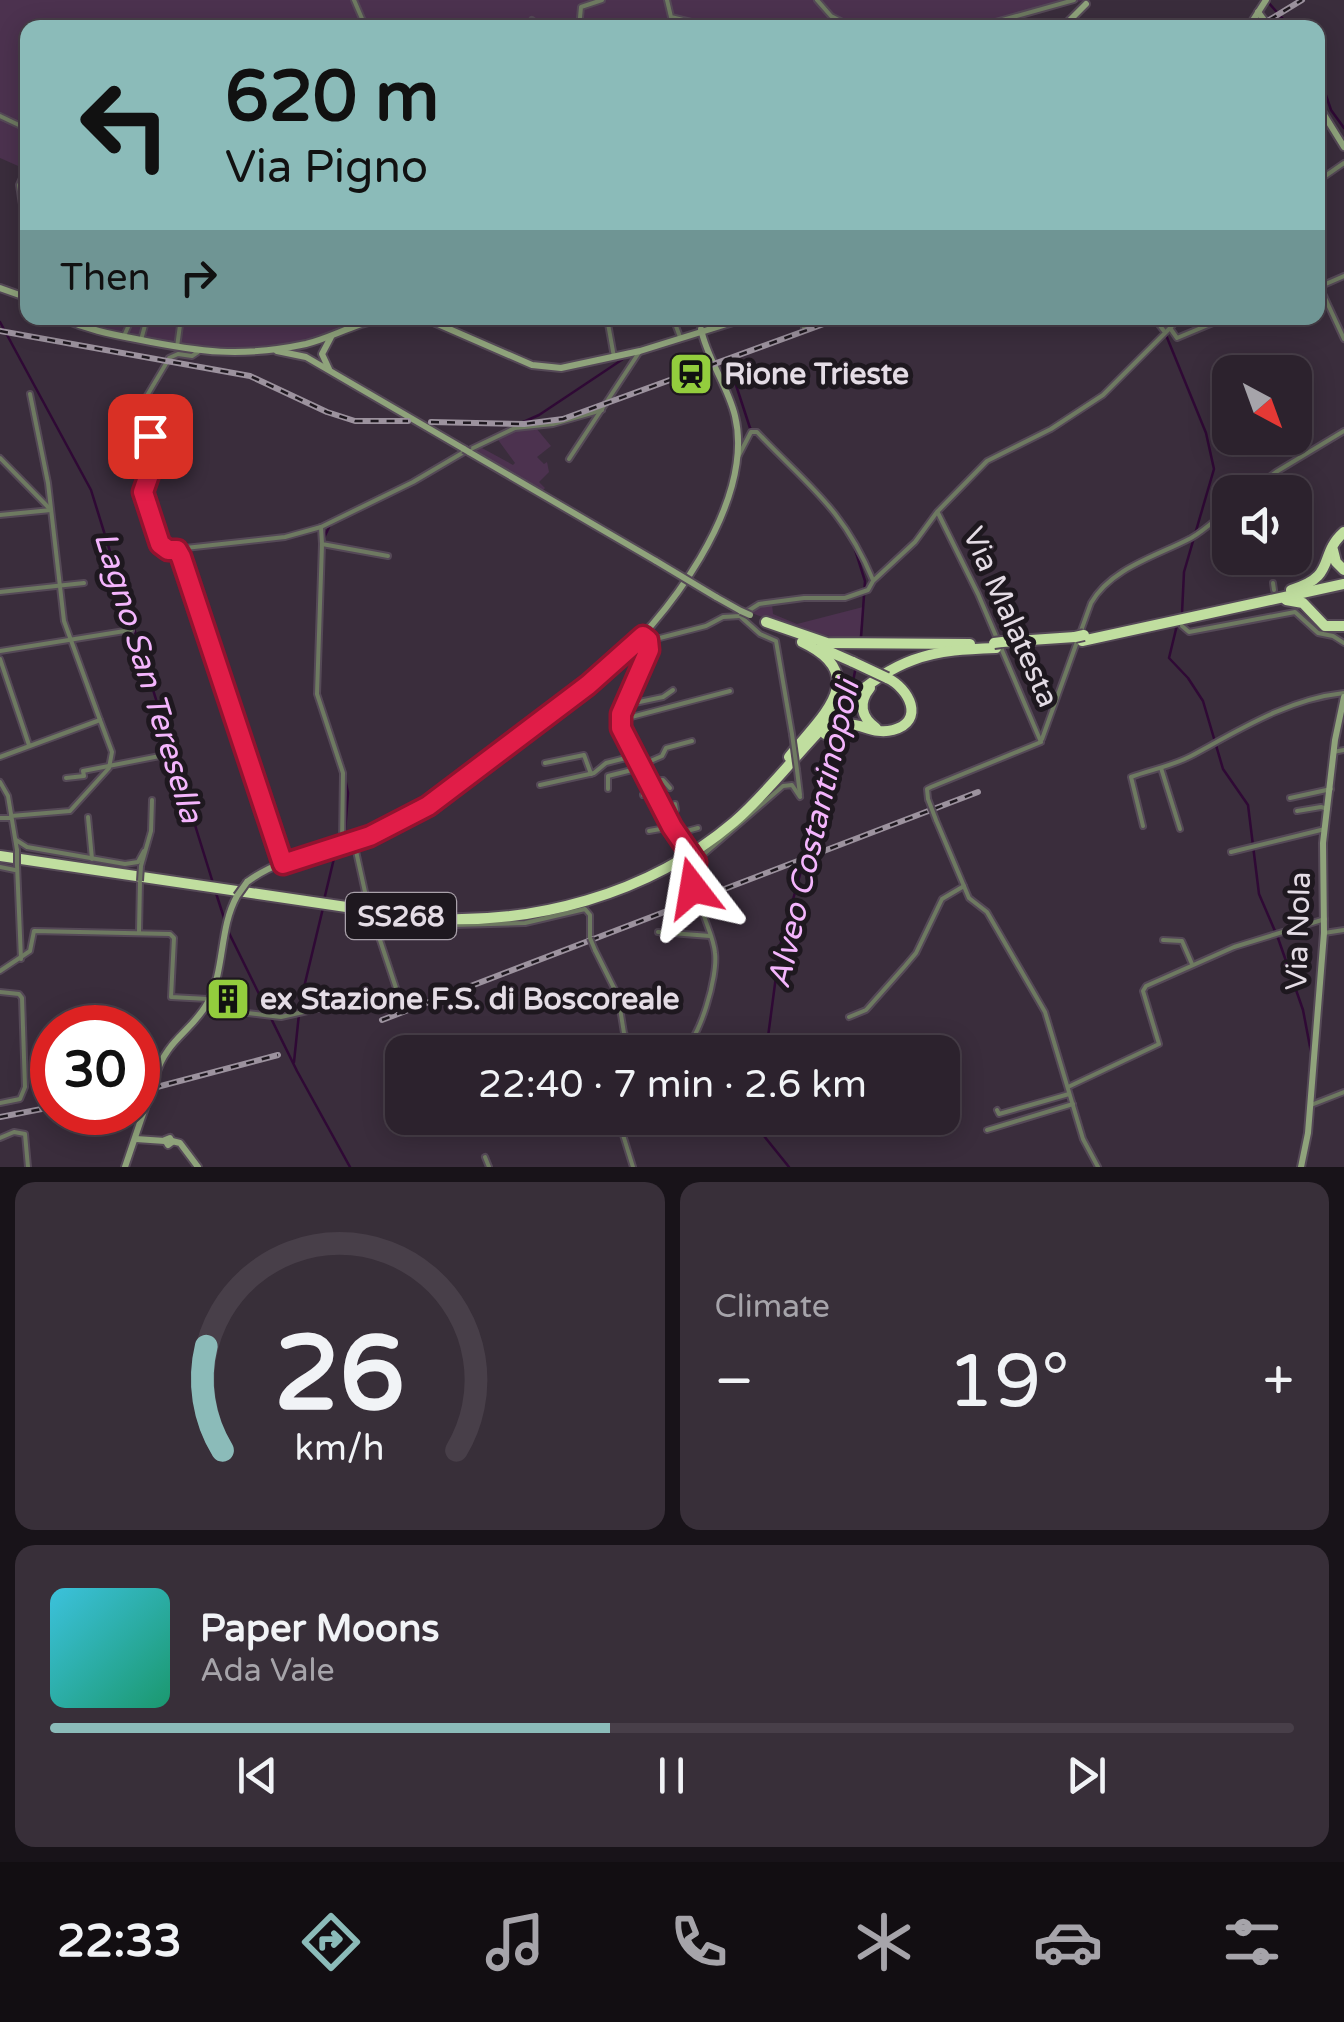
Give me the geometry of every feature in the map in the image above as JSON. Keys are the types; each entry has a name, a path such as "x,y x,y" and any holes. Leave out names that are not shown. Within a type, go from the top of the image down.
{"highway":[{"name":"SS268","path":"1181,620 1316,580 1344,532"},
{"path":"1334,545 1336,562 1344,570"},
{"name":"SS268","path":"1274,594 1344,583"},
{"name":"SS268","path":"850,698 887,672 946,651 1079,639 1344,583"},
{"path":"1318,621 1318,599 1344,583"},
{"name":"SS268","path":"1239,607 1297,601 1318,621 1332,628 1344,626"},
{"path":"766,622 818,642 971,644"},
{"path":"766,622 887,678 907,691 911,702 910,713 899,727 887,731 843,724 791,766"},
{"path":"766,622 822,654 836,677 832,707 791,766"},
{"name":"SS268","path":"0,853 422,913 510,912 595,893 672,858 724,823 791,766 850,698 884,668 934,647 999,645"},
{"path":"877,729 863,713 866,692 915,659"}],"street":[{"path":"579,20 581,7 602,0"},
{"path":"667,0 671,16 684,20"},
{"path":"817,0 839,20"},
{"path":"1007,20 1081,2"},
{"path":"1325,116 1344,147"},
{"path":"1325,300 1344,339"},
{"path":"76,325 182,351 219,354 314,342 362,325"},
{"path":"123,336 128,325"},
{"path":"141,340 145,325"},
{"path":"181,325 182,351"},
{"path":"441,325 540,367 578,367 718,325"},
{"path":"608,325 614,357"},
{"path":"675,325 680,337"},
{"path":"1159,325 1164,332"},
{"path":"646,638 706,626 758,604 844,598 866,592 991,458 1052,429 1103,395 1170,327 1177,338 1208,325"},
{"path":"160,1062 165,1050 211,996 228,919 236,896 248,882 268,868 393,826 444,796 646,638 676,596 717,522 731,492 738,457 736,418 706,328"},
{"path":"330,370 322,354 336,332"},
{"path":"306,357 327,337"},
{"path":"306,357 306,349 314,342"},
{"path":"266,349 306,357 330,370 716,597 740,613 760,634 778,641 792,734 791,766 800,797 792,785 784,786 703,855 693,885"},
{"path":"182,351 168,360 125,426 160,544 168,550 285,537 320,528 515,428 553,424 602,410"},
{"path":"568,459 640,351"},
{"path":"0,818 70,811 109,768 112,752 64,621 51,510 30,394"},
{"path":"142,404 152,456 143,488"},
{"path":"738,457 752,430 757,432 832,507 856,543 873,581"},
{"path":"1272,475 1344,431"},
{"path":"0,458 51,510"},
{"path":"0,516 51,510"},
{"name":"Via Malatesta","path":"937,512 947,525 978,594 1040,742"},
{"name":"Via Malatesta","path":"1098,1167 1083,1139 1045,1012 987,912 970,900 926,792 1038,746 1091,603 1101,588 1212,523"},
{"path":"320,528 316,684 319,709 343,773 342,845"},
{"path":"322,544 388,556"},
{"path":"177,550 215,663 222,673 283,864"},
{"path":"0,592 84,583"},
{"path":"1274,594 1281,612"},
{"path":"1181,620 1189,632 1295,612 1318,633 1344,643"},
{"path":"740,613 766,622"},
{"path":"0,650 131,630"},
{"path":"646,638 649,650 620,720 624,737 698,869 693,885 716,956 696,1035"},
{"path":"0,659 29,745"},
{"path":"625,705 663,697 673,690"},
{"path":"620,720 730,690"},
{"path":"1144,826 1130,778 1162,768 1305,699 1344,695"},
{"name":"Via Nola","path":"1301,1167 1311,1105 1325,920 1325,829 1344,695"},
{"path":"0,757 100,720"},
{"path":"608,789 608,776 640,767 662,756 668,747 692,741"},
{"path":"1333,752 1344,750"},
{"path":"66,778 84,776 82,771 170,754"},
{"path":"545,764 584,755 591,774"},
{"path":"540,785 591,774 606,764 634,756"},
{"path":"1162,768 1180,828"},
{"path":"649,782 663,780 670,788"},
{"path":"0,782 8,796 16,840 21,959"},
{"path":"1290,798 1330,789"},
{"path":"643,796 655,792"},
{"path":"139,932 141,866 151,830 152,800"},
{"path":"662,806 676,810 676,804"},
{"path":"1297,810 1328,810"},
{"path":"88,817 92,859"},
{"path":"649,831 672,827"},
{"path":"676,834 698,828"},
{"path":"1232,852 1325,829"},
{"path":"16,840 28,847 134,863 144,851"},
{"path":"204,1008 299,1014 396,990 367,901 354,842"},
{"path":"0,868 16,867"},
{"path":"850,1017 866,1010 905,966 942,899 964,886"},
{"path":"376,927 526,923 586,909 590,915 590,938 618,996 625,1035"},
{"path":"997,1110 1000,1114 1068,1091 1159,1044 1143,991 1146,986 1254,940 1325,920"},
{"path":"1324,932 1344,930"},
{"path":"0,971 21,959 32,946 34,931 173,935 171,997 211,996"},
{"path":"658,932 710,936"},
{"path":"1163,940 1182,941 1192,964"},
{"path":"0,992 21,996 25,1086 20,1098 0,1102"},
{"path":"1311,1105 1344,1092"},
{"path":"987,1130 1073,1104"},
{"path":"0,1138 18,1132 27,1136 28,1167"},
{"path":"125,1167 137,1135 180,1142 198,1167"},
{"path":"623,1135 633,1167"},
{"path":"485,1156 490,1167"}],"shaded area":[{"path":"0,0 1085,0 1009,20 20,20 20,167 0,158"},
{"path":"72,325 370,325 332,336 217,356 85,331"},
{"path":"536,428 551,446 537,457 544,464 547,462 549,472 539,482 545,488 541,492 472,450 482,448 513,465 496,437 516,429"},
{"path":"772,604 773,614 797,624 863,607 859,641 799,631 749,612 759,605"}],"waterway":[{"path":"1267,1 1284,20"},
{"path":"1325,92 1344,128"},
{"name":"Lagno San Teresella","path":"0,322 91,490 213,883"},
{"path":"1166,335 1206,433 1214,469 1184,572 1182,613"},
{"path":"521,423 626,357"},
{"name":"Alveo Costantinopoli","path":"724,363 750,428 825,504"},
{"path":"422,479 437,470"},
{"name":"Alveo Costantinopoli","path":"830,511 846,533"},
{"path":"323,540 330,525"},
{"name":"Alveo Costantinopoli","path":"853,543 865,581 861,638"},
{"path":"1177,625 1169,658 1203,701 1223,769 1248,805 1259,894 1303,1010 1311,1052"},
{"name":"Alveo Costantinopoli","path":"851,692 856,666"},
{"name":"Alveo Costantinopoli","path":"768,1035 780,946 823,781 841,729"},
{"path":"343,768 348,793 345,831"},
{"path":"324,900 336,850"},
{"path":"215,890 225,921"},
{"path":"294,1062 300,1004 323,908"},
{"path":"229,933 350,1167"},
{"name":"Alveo Costantinopoli","path":"764,1135 789,1167"}],"railway":[{"path":"1269,20 1302,0"},
{"path":"431,422 524,424 563,419 821,325"},
{"path":"0,331 250,376 355,421 408,421"},
{"path":"382,1020 978,792"},
{"path":"160,1086 278,1055"},
{"path":"0,1117 30,1111"}],"place":[{"name":"Rione Trieste","path":"691,374"},
{"name":"ex Stazione F.S. di Boscoreale","path":"228,999"}],"route":[{"path":"150,436 152,466 143,492 160,544 177,550 181,557 283,864 370,836 428,806 588,685 643,636 648,640 649,650 621,714 621,728 672,827 698,865 693,888"}]}
